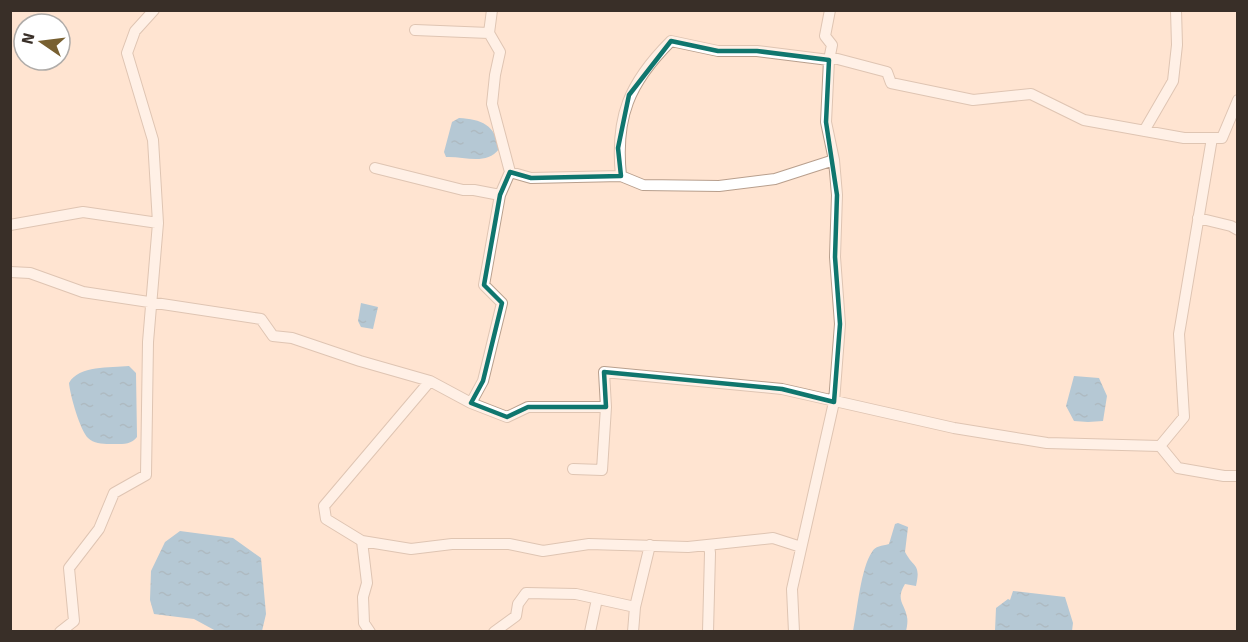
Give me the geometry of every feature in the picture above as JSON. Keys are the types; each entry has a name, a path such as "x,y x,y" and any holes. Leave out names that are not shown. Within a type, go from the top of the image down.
{"street":[{"path":"60,632 74,621 69,568 99,529 114,493 146,475 148,342 158,223 153,140 127,53 135,31 154,10"},
{"path":"471,403 483,381 502,303 484,285 500,195 510,172 492,104 500,52 489,33 492,10"},
{"path":"794,632 792,590 834,402 840,324 835,257 837,195 834,160 826,122 832,45 825,36 830,10"},
{"path":"1144,131 1173,81 1177,45 1176,10"},
{"path":"415,30 489,33"},
{"path":"621,176 618,148 629,95 654,57 671,41 718,51 757,51 830,58 887,72 891,83 973,100 1031,94 1084,120 1184,138 1222,138 1238,100"},
{"path":"1160,446 1184,417 1179,334 1212,138"},
{"path":"510,172 531,178 621,176 643,185 718,186 775,179 834,160"},
{"path":"375,168 463,190 500,195"},
{"path":"10,225 83,212 158,223"},
{"path":"1198,218 1231,226 1238,230"},
{"path":"10,272 30,273 83,292 261,319 273,336 292,338 430,381 471,403 507,417 528,407 606,407"},
{"path":"573,470 602,470 606,407 604,372 782,389 954,428 1047,443 1160,446 1178,468 1224,476 1238,476"},
{"path":"430,381 324,506 326,519 362,541 411,549 452,544 509,544 543,551 589,544 688,547 773,538 801,548"},
{"path":"362,541 367,583 363,597 364,623 370,632"},
{"path":"708,632 709,544"},
{"path":"633,632 635,607 650,545"},
{"path":"494,632 516,616 518,604 526,593 576,594 635,607"},
{"path":"591,632 597,599"}],"highlighted area":[{"path":"671,41 718,51 757,51 829,60 826,122 837,195 835,257 840,324 834,402 782,389 604,372 606,407 528,407 507,417 471,403 483,381 502,303 484,285 500,195 510,172 531,178 621,176 618,148 629,95"}],"water":[{"path":"459,118 474,120 486,125 495,134 499,149 494,154 481,159 446,157 444,152 452,122"},
{"path":"361,303 378,307 373,329 361,327 358,321"},
{"path":"129,366 136,373 137,437 125,444 94,442 88,438 82,428 73,404 69,383 74,377 87,370"},
{"path":"1074,376 1099,378 1107,396 1103,421 1074,421 1066,406"},
{"path":"895,524 908,527 905,552 918,573 916,586 905,584 902,589 901,598 907,619 906,631 853,631 868,559 875,548 889,544"},
{"path":"180,531 233,538 261,558 266,614 262,631 216,631 194,619 154,614 150,600 151,571 165,542"},
{"path":"1013,591 1065,597 1073,623 1072,631 995,631 996,608 1008,599 1010,600"}]}
